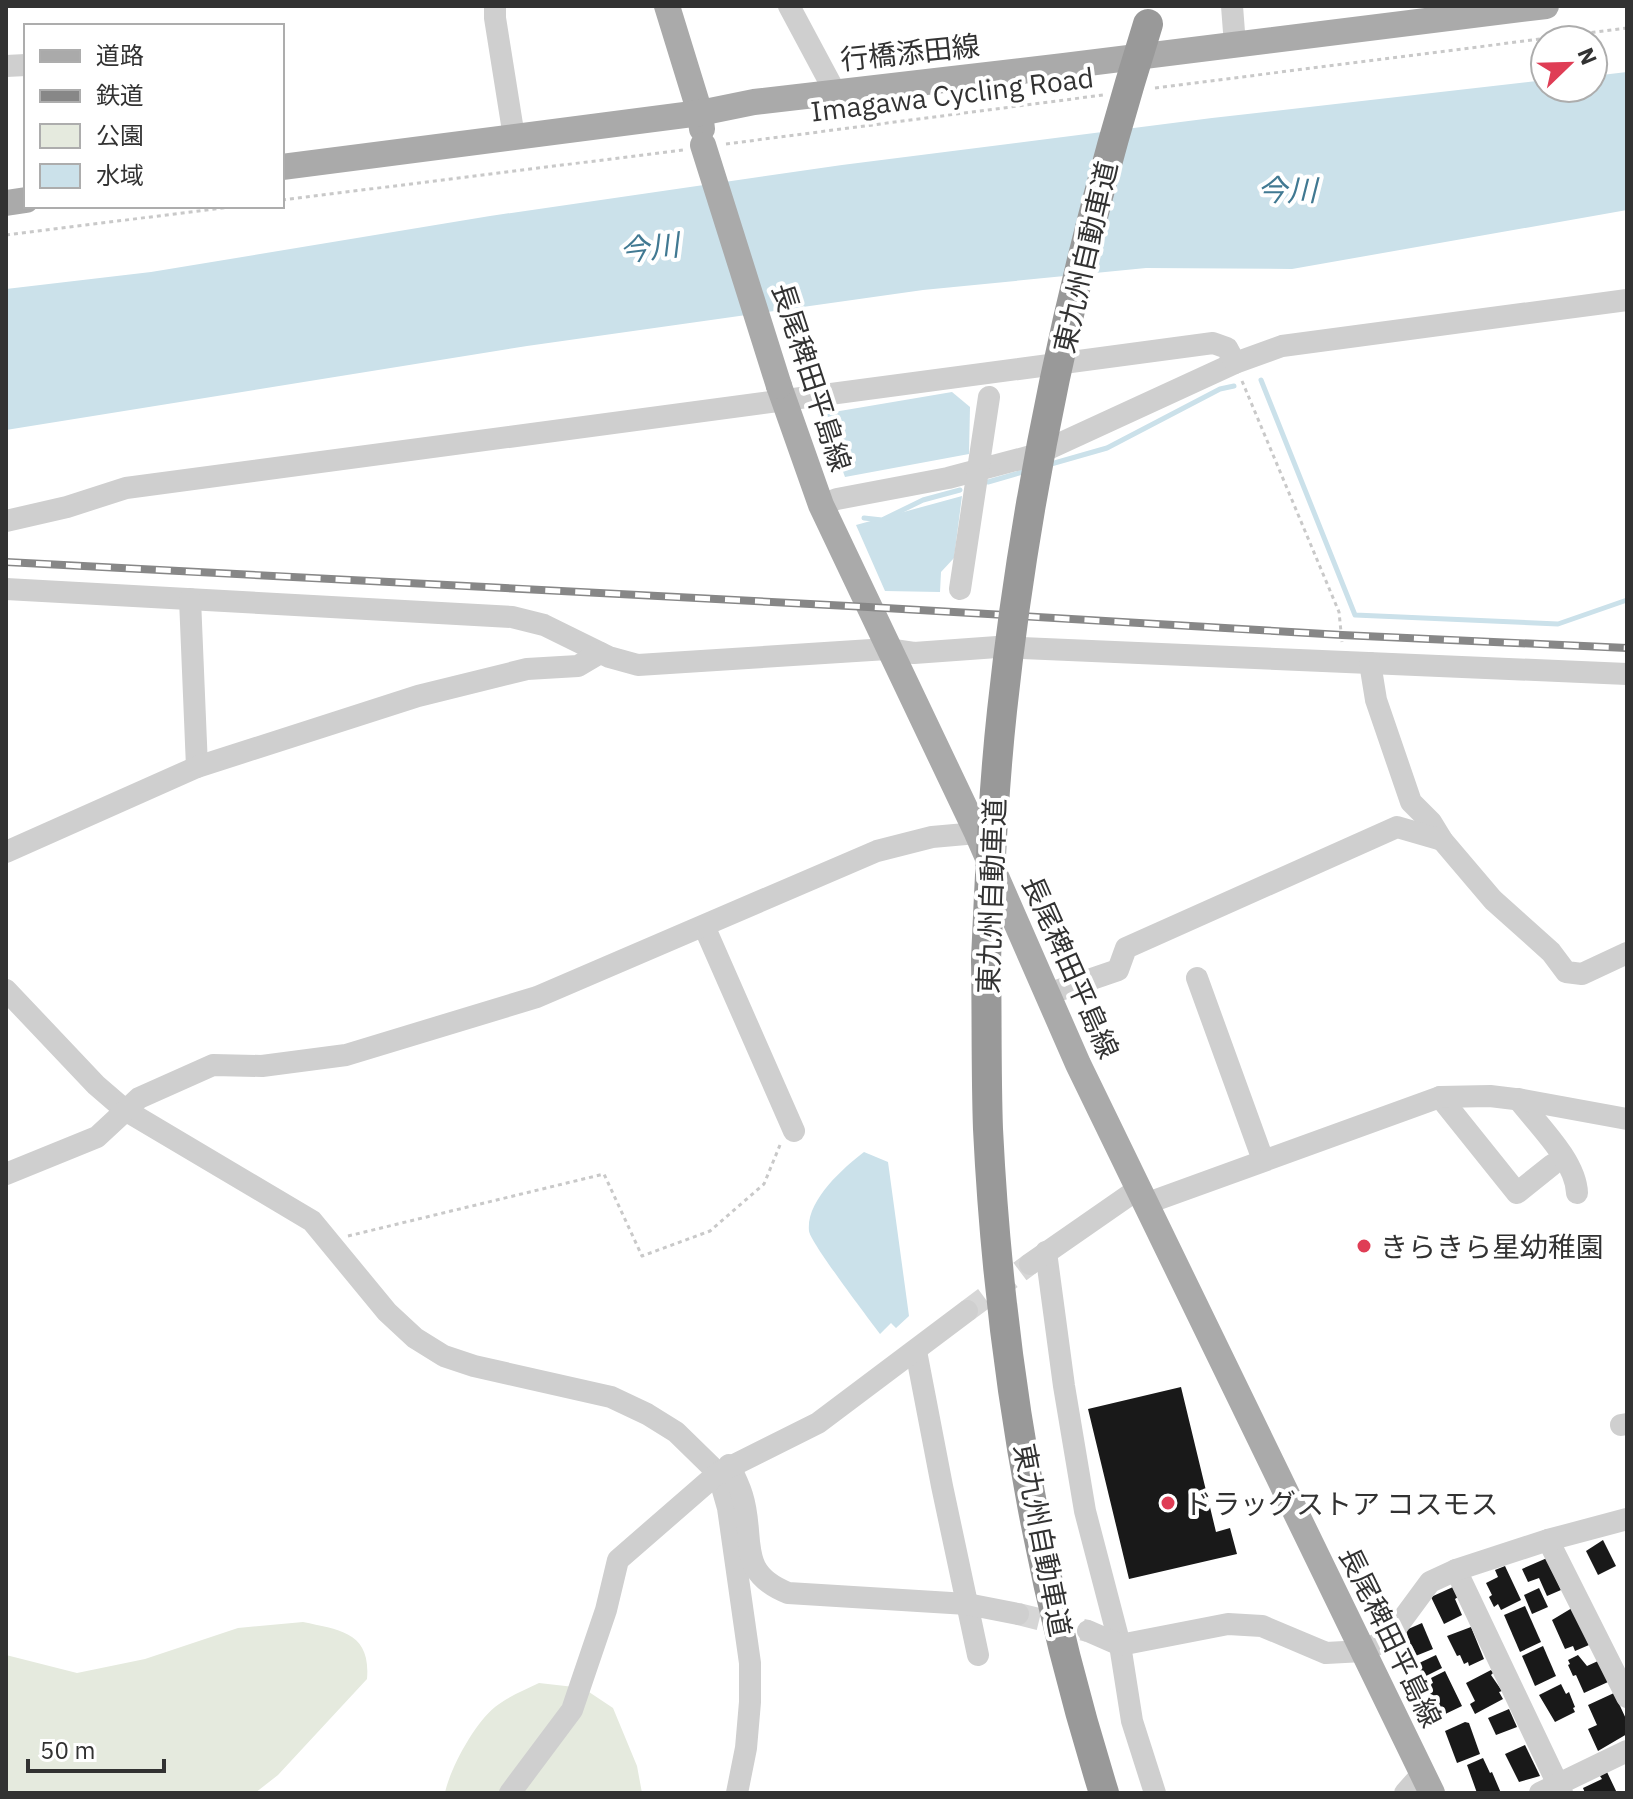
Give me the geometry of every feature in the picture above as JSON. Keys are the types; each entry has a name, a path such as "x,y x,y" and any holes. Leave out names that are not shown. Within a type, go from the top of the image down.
{"highway":[{"name":"東九州自動車道","path":"1104,1793 1068,1666 1033,1506 1004,1320 988,1129 986,959 1002,709 1029,517 1092,215 1151,15"}],"main road":[{"name":"長尾稗田平島線","path":"667,6 781,392 821,505 977,833 1078,1064 1363,1651 1420,1787"},
{"name":"行橋添田線","path":"284,167 700,113 754,102 1546,6"}],"street":[{"path":"495,6 514,137"},
{"path":"789,6 835,92"},
{"path":"1232,6 1235,45"},
{"path":"821,505 1035,455 1235,363 1282,346 1627,300"},
{"path":"6,521 67,507 126,488 781,392 1213,343 1227,348 1235,363"},
{"path":"960,589 989,397"},
{"path":"6,589 512,617 544,625 600,653 638,665 887,649 914,653 997,647 1627,674"},
{"path":"190,599 197,767"},
{"path":"527,669 546,654 563,634"},
{"path":"6,852 197,767 418,696 527,669 578,666 600,653"},
{"path":"1370,663 1376,700 1411,802 1431,822 1442,840 1493,900 1551,952 1566,972 1582,974 1627,953"},
{"path":"1048,994 1118,970 1126,948 1397,827 1442,840"},
{"path":"6,1174 97,1137 139,1098 213,1065 262,1066 346,1055 537,997 877,851 932,837 977,833"},
{"path":"704,926 794,1131"},
{"path":"1197,978 1263,1160"},
{"path":"6,990 96,1085 125,1110 312,1221 387,1312 415,1338 444,1356 508,1375 611,1397 676,1432 724,1469 743,1496 754,1569 762,1580 774,1588 788,1593 967,1604 1018,1614"},
{"path":"1440,1097 1517,1193 1556,1171 1509,1098"},
{"path":"1155,1793 1132,1721 1120,1645 1085,1511 1038,1258 1141,1196 1263,1160 1440,1097 1509,1098 1627,1119"},
{"path":"1509,1098 1570,1166 1577,1181 1577,1193"},
{"path":"510,1793 572,1710 606,1610 618,1560 724,1469 818,1423 967,1311"},
{"path":"916,1351 978,1655"},
{"path":"724,1469 750,1663 746,1748 737,1793"},
{"path":"1088,1631 1120,1645 1228,1624 1262,1626 1326,1653 1363,1651 1388,1639 1430,1582 1456,1570 1548,1540 1627,1519"},
{"path":"1548,1540 1627,1697"},
{"path":"1456,1570 1553,1790 1627,1751"}],"path":[{"path":"1146,89 1627,28"},
{"name":"Imagawa Cycling Road","path":"284,200 1115,93"},
{"path":"6,235 222,208"},
{"path":"1235,363 1339,612 1343,662"},
{"path":"329,1240 604,1174 642,1256 710,1231 764,1184 777,1147 794,1131"}],"green space":[{"path":"303,1622 341,1631 358,1642 367,1663 367,1679 278,1775 255,1793 6,1793 6,1655 77,1673 145,1659 238,1628"},
{"path":"539,1683 583,1688 613,1708 637,1766 642,1793 445,1793 464,1747 487,1714 505,1700"}],"water":[{"name":"今川","path":"1627,72 1627,210 1292,269 1146,268 923,290 527,346 6,430 6,289 151,272 490,216 842,165 1212,118 1529,82 1529,104 1609,104 1609,74"},
{"path":"952,392 970,407 969,454 845,477 822,414"},
{"path":"962,496 954,558 941,572 940,592 885,591 856,525"},
{"path":"864,1152 888,1162 909,1316 896,1328 891,1323 880,1334 809,1231 813,1208 819,1197"}],"building":[{"path":"1181,1387 1216,1532 1230,1528 1237,1554 1129,1579 1088,1409"},
{"path":"1603,1540 1616,1566 1598,1575 1586,1551"},
{"path":"1547,1558 1561,1590 1547,1596 1539,1578 1528,1582 1522,1569"},
{"path":"1505,1566 1521,1600 1501,1610 1498,1604 1494,1607 1486,1583 1498,1577 1495,1570"},
{"path":"1453,1587 1462,1615 1444,1624 1431,1597"},
{"path":"1539,1588 1548,1607 1532,1614 1524,1595"},
{"path":"1525,1606 1541,1642 1520,1652 1504,1615"},
{"path":"1572,1608 1589,1645 1575,1651 1573,1646 1565,1649 1552,1620"},
{"path":"1422,1623 1433,1649 1413,1657 1406,1630"},
{"path":"1471,1627 1484,1659 1469,1666 1468,1662 1464,1664 1460,1655 1457,1656 1447,1636"},
{"path":"1543,1646 1556,1676 1535,1686 1522,1656"},
{"path":"1436,1655 1442,1668 1424,1677 1417,1664"},
{"path":"1578,1655 1587,1666 1598,1661 1608,1682 1584,1693 1568,1665 1568,1660"},
{"path":"1491,1670 1503,1699 1475,1714 1470,1704 1475,1701 1466,1683"},
{"path":"1445,1671 1462,1706 1439,1717 1421,1688 1433,1683 1431,1678"},
{"path":"1561,1684 1566,1694 1569,1692 1575,1712 1555,1722 1539,1695"},
{"path":"1614,1693 1627,1721 1627,1734 1598,1751 1588,1729 1597,1725 1588,1705"},
{"path":"1509,1709 1517,1727 1496,1735 1488,1718"},
{"path":"1469,1723 1480,1754 1457,1763 1445,1731"},
{"path":"1525,1745 1540,1776 1519,1782 1505,1754"},
{"path":"1483,1758 1501,1793 1477,1793 1467,1765"},
{"path":"1607,1772 1617,1793 1585,1793 1583,1788 1602,1779 1600,1776"}],"waterway":[{"path":"1261,380 1355,615 1558,624 1627,600"},
{"path":"1051,464 1107,448 1220,389 1234,386"},
{"path":"988,482 1026,471"},
{"path":"864,518 882,520 923,500 960,490"}],"tunnel":[{"path":"967,1311 1030,1264"},
{"path":"1018,1614 1088,1631"}],"railway":[{"path":"6,562 1627,648"}],"place":[{"name":"きらきら星幼稚園","path":"1364,1246"},
{"name":"ドラッグストア コスモス","path":"1168,1503"}]}
